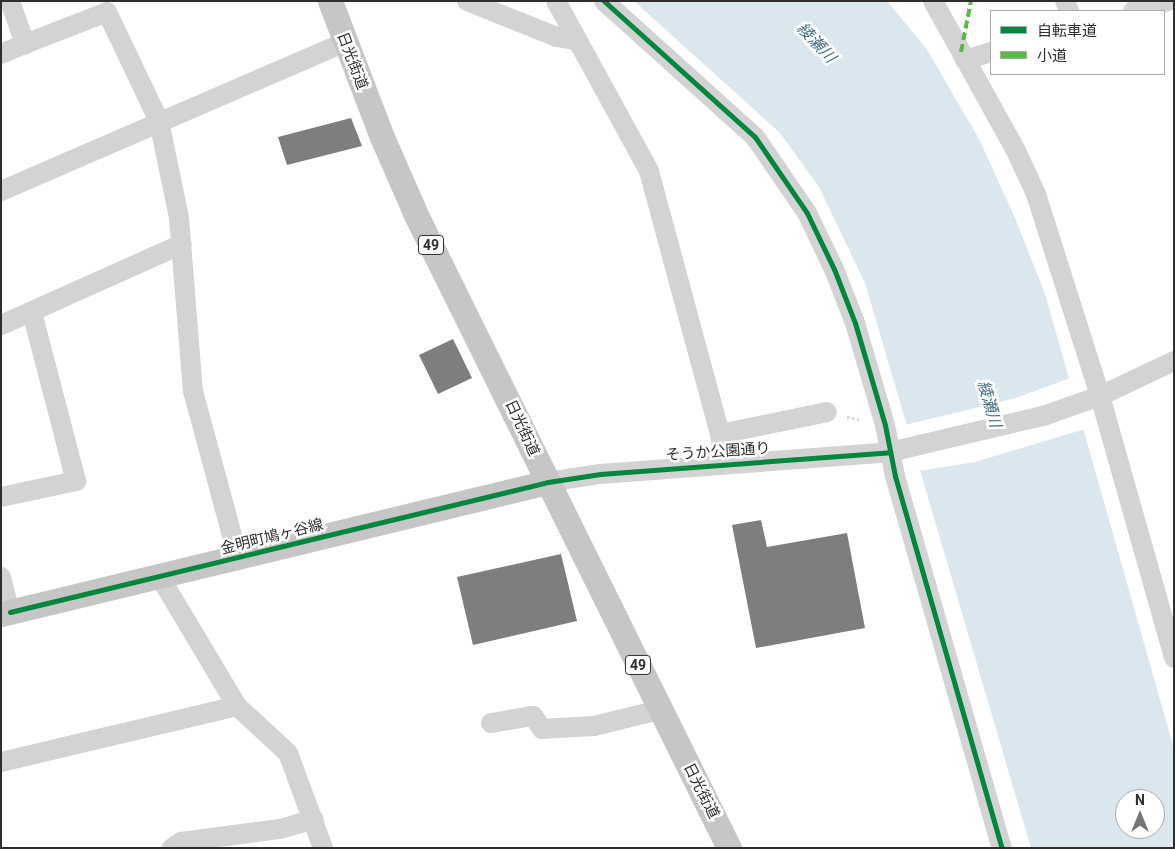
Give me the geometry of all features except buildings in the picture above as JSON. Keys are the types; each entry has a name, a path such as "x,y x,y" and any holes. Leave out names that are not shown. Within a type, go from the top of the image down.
{"main road":[{"name":"日光街道","path":"330,1 382,137 418,218 659,710 729,848"},
{"name":"金明町鳩ヶ谷線","path":"6,613 548,482"}],"street":[{"path":"10,1 25,44"},
{"path":"466,1 557,36 577,40"},
{"path":"556,1 649,171 720,434 724,463"},
{"path":"604,1 755,137 781,171 807,213 834,270 855,322 899,451 1002,848"},
{"path":"933,1 1016,151 1036,194 1095,398 1174,658"},
{"path":"1138,10 1169,1"},
{"path":"1,54 107,12 159,122 179,218 194,392 238,558"},
{"path":"1,191 345,42"},
{"path":"965,60 990,52"},
{"path":"1,325 182,244"},
{"path":"1,497 76,481 32,312"},
{"name":"そうか公園通り","path":"548,482 600,474 724,463 899,451 1004,427 1095,398 1174,361"},
{"path":"720,434 827,412"},
{"path":"1,577 6,613"},
{"path":"160,577 238,706 288,753 324,848"},
{"path":"1,762 238,706"},
{"path":"491,722 533,716 542,729 594,726 659,710"},
{"path":"172,848 181,842 280,829 314,819"}],"water":[{"name":"綾瀬川","path":"634,1 887,1 926,48 979,139 1016,220 1045,294 1174,749 1174,848 1031,848 865,283 819,187 780,133"}],"pier":[{"path":"1070,378 1085,429 975,462 919,471 905,425 1016,398"}],"marked path":[{"path":"961,52 971,1"}],"cycle path":[{"path":"604,1 755,137 807,213 834,269 855,323 885,425 895,476 1002,848"},
{"path":"10,612 548,482 600,474 890,452"}]}
